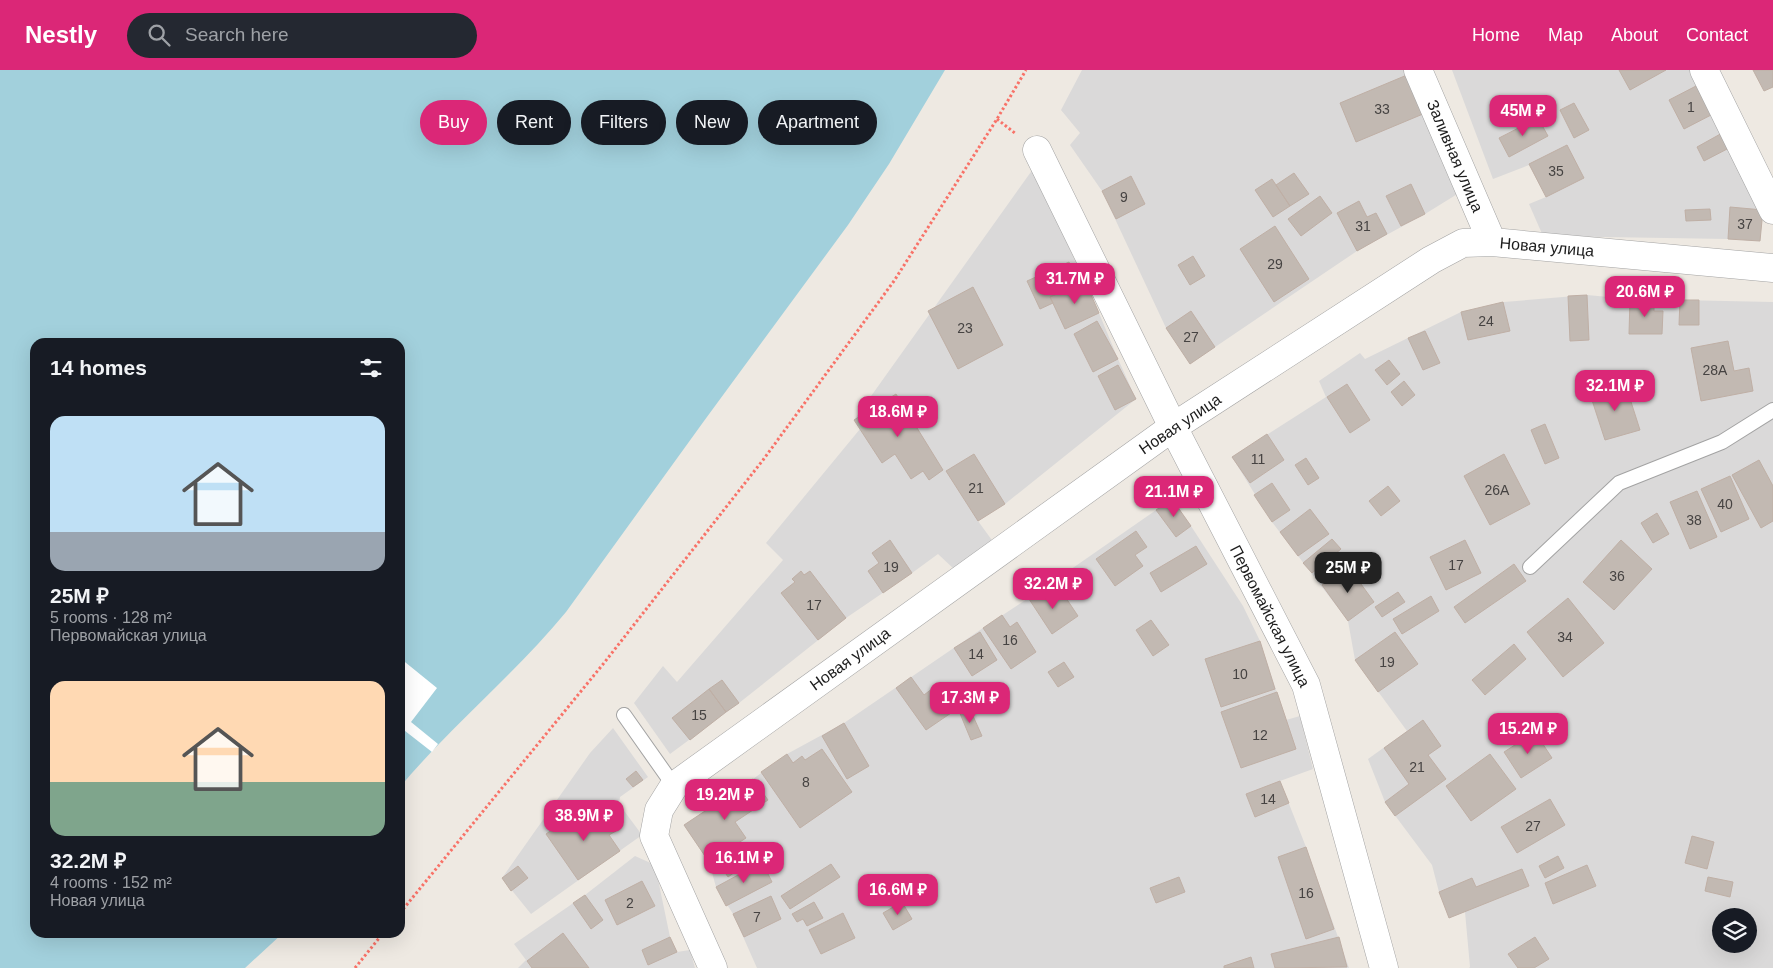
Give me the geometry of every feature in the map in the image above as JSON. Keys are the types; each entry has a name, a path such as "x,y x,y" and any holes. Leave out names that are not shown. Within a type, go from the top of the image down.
{"street":[{"name":"Заливная улица","path":"1418,70 1492,242"},
{"path":"1704,70 1773,210"},
{"name":"Первомайская улица","path":"1036,150 1173,427 1306,685 1384,968"},
{"name":"Новая улица","path":"712,968 654,836 659,810 674,786 1173,427 1431,260 1463,243 1492,242 1773,268"}],"lane":[{"path":"1530,567 1619,483 1722,442 1773,410"},
{"path":"624,714 674,786"}],"path":[{"path":"405,907 604,663 763,460 894,282 1026,70"},
{"path":"355,968 379,938"}],"shaded area":[{"path":"1082,70 1412,70 1459,193 1357,251 1190,364 1166,328 1102,191 1070,145 1080,133 1061,110"},
{"path":"1452,70 1694,70 1763,210 1760,241 1543,236 1529,204 1546,197 1529,165 1493,179"},
{"path":"1033,169 1136,399 1005,504 978,521 994,543 954,569 938,554 846,618 739,703 670,754 634,703 663,666 677,682 783,560 766,543 860,429 854,420"},
{"path":"1587,295 1630,299 1773,302 1773,968 1469,968 1465,912 1449,918 1439,892 1432,865 1385,802 1368,759 1407,731 1355,660 1348,621 1272,522 1232,457 1326,397 1319,381 1360,353 1365,359 1461,312 1504,302"},
{"path":"1172,499 1243,606 1260,641 1286,720 1300,716 1313,769 1280,781 1306,847 1349,968 757,968 733,914 716,887 709,862 684,825 787,754 844,723"},
{"path":"613,728 648,777 620,797 619,804 642,835 531,914 502,878 590,753"},
{"path":"635,856 655,865 670,937 677,952 690,950 695,968 518,968 526,960 514,944 585,895"}],"water":[{"path":"0,70 945,70 889,164 848,225 566,612 526,657 441,742 405,781 405,338 30,338 30,938 278,938 245,968 0,968"}],"pier":[{"path":"405,662 437,688 411,722 438,744 432,752 405,731"}],"building":[{"path":"1619,70 1666,70 1630,90"},
{"path":"1753,70 1773,70 1773,87 1764,91"},
{"path":"1407,75 1423,114 1356,142 1340,103"},
{"path":"1698,85 1713,114 1684,129 1669,100"},
{"path":"1574,103 1589,130 1574,138 1560,110"},
{"path":"1538,118 1548,136 1509,157 1499,138"},
{"path":"1724,132 1731,147 1704,161 1697,147"},
{"path":"1567,145 1584,178 1546,197 1529,164"},
{"path":"1294,173 1309,194 1290,206 1276,185"},
{"path":"1131,176 1145,204 1116,219 1102,191"},
{"path":"1272,179 1290,206 1273,217 1255,190"},
{"path":"1411,184 1425,214 1401,226 1386,196"},
{"path":"1320,196 1332,213 1301,236 1288,219"},
{"path":"1359,201 1367,217 1376,213 1387,234 1357,251 1337,213"},
{"path":"1730,207 1763,210 1760,241 1728,239"},
{"path":"1710,209 1711,220 1686,221 1685,210"},
{"path":"1275,226 1309,279 1274,302 1240,249"},
{"path":"1193,256 1205,276 1190,285 1178,265"},
{"path":"1069,262 1079,284 1050,297 1053,303 1040,309 1027,281"},
{"path":"1085,281 1099,313 1065,329 1050,297"},
{"path":"973,287 1003,345 958,369 928,311"},
{"path":"1587,295 1589,340 1570,341 1568,296"},
{"path":"1630,299 1654,299 1654,311 1663,311 1662,334 1629,334"},
{"path":"1680,300 1699,300 1699,325 1679,325"},
{"path":"1503,302 1510,331 1468,340 1461,312"},
{"path":"1191,311 1215,347 1190,364 1166,328"},
{"path":"1097,321 1118,359 1093,372 1074,334"},
{"path":"1425,331 1440,363 1423,370 1408,338"},
{"path":"1728,341 1734,371 1749,368 1753,391 1701,401 1691,348"},
{"path":"1389,360 1400,374 1387,385 1375,370"},
{"path":"1118,365 1136,399 1115,410 1098,376"},
{"path":"1404,381 1415,395 1402,406 1391,392"},
{"path":"1625,383 1640,430 1605,440 1590,394"},
{"path":"1347,384 1370,420 1350,433 1327,397"},
{"path":"896,394 943,470 929,480 923,471 911,479 895,454 882,463 854,420"},
{"path":"1545,424 1559,458 1545,464 1531,430"},
{"path":"1267,434 1284,460 1250,483 1232,457"},
{"path":"974,454 1005,504 978,521 946,471"},
{"path":"1504,454 1530,504 1490,525 1464,476"},
{"path":"1306,458 1319,478 1308,485 1295,465"},
{"path":"1759,460 1773,486 1773,521 1761,528 1732,475"},
{"path":"1730,476 1749,519 1721,532 1701,489"},
{"path":"1272,483 1290,510 1272,522 1254,495"},
{"path":"1388,486 1400,501 1381,516 1369,501"},
{"path":"1697,491 1717,537 1690,549 1670,502"},
{"path":"1172,499 1191,526 1176,537 1156,510"},
{"path":"1310,509 1329,534 1298,556 1280,532"},
{"path":"1657,513 1669,534 1653,543 1641,523"},
{"path":"1136,531 1147,547 1135,555 1143,566 1115,586 1096,559"},
{"path":"1332,539 1341,549 1312,573 1303,563"},
{"path":"890,540 912,573 883,593 868,571 879,563 872,553"},
{"path":"1465,540 1481,573 1446,590 1430,557"},
{"path":"1621,540 1652,569 1614,610 1583,582"},
{"path":"1196,546 1207,564 1161,592 1150,573"},
{"path":"1514,564 1526,581 1465,623 1454,607"},
{"path":"1348,566 1374,602 1348,621 1322,585"},
{"path":"801,571 804,575 810,571 846,618 818,640 781,593 795,582 792,579"},
{"path":"1044,588 1052,600 1062,592 1078,616 1052,634 1029,599"},
{"path":"1398,592 1405,602 1382,617 1375,607"},
{"path":"1431,596 1439,611 1402,634 1393,619"},
{"path":"1568,598 1604,643 1563,677 1527,632"},
{"path":"1002,615 1010,627 1017,622 1036,652 1011,669 983,628"},
{"path":"1151,620 1169,645 1153,656 1136,630"},
{"path":"980,632 997,660 972,676 954,648"},
{"path":"1395,632 1418,664 1378,692 1355,660"},
{"path":"1260,641 1275,689 1221,707 1205,659"},
{"path":"1514,644 1526,659 1485,695 1472,680"},
{"path":"1064,662 1074,677 1058,687 1048,672"},
{"path":"911,677 924,695 933,688 951,713 926,730 896,688"},
{"path":"722,680 739,703 726,712 709,689"},
{"path":"709,689 726,712 690,740 672,718"},
{"path":"1277,692 1296,749 1241,768 1221,712"},
{"path":"969,707 982,736 971,740 959,711"},
{"path":"1423,720 1441,746 1428,755 1446,779 1395,816 1385,802 1409,784 1384,748"},
{"path":"844,723 869,766 847,779 822,736"},
{"path":"1535,732 1552,758 1521,778 1504,752"},
{"path":"822,749 852,792 800,828 761,772 787,754 793,763 802,756 805,760"},
{"path":"1490,754 1516,789 1471,821 1446,786"},
{"path":"636,771 643,780 633,787 626,779"},
{"path":"753,779 768,800 735,822 746,838 709,862 684,825"},
{"path":"1280,781 1289,803 1255,817 1246,794"},
{"path":"1550,799 1565,825 1517,853 1501,827"},
{"path":"588,805 600,822 606,817 616,831 609,835 620,851 578,880 546,834"},
{"path":"1692,836 1714,842 1707,869 1685,863"},
{"path":"747,846 755,858 728,877 720,865"},
{"path":"1306,847 1334,929 1306,939 1278,857"},
{"path":"1558,856 1564,868 1545,878 1539,866"},
{"path":"762,862 772,882 726,906 716,887"},
{"path":"831,864 840,877 790,909 781,896"},
{"path":"1587,865 1596,886 1553,904 1545,883"},
{"path":"518,866 528,878 511,891 502,878"},
{"path":"1522,869 1529,886 1449,918 1439,892 1472,878 1476,887"},
{"path":"1179,877 1185,892 1156,903 1150,888"},
{"path":"1708,877 1733,882 1730,897 1705,891"},
{"path":"642,881 655,906 617,925 605,900"},
{"path":"585,895 603,920 591,929 573,903"},
{"path":"771,896 781,919 744,937 733,914"},
{"path":"814,902 823,918 807,926 803,919 797,922 792,914"},
{"path":"902,902 912,919 893,930 883,913"},
{"path":"843,913 855,938 821,954 809,930"},
{"path":"563,933 589,968 532,968 527,961"},
{"path":"670,937 677,952 648,965 642,950"},
{"path":"1339,937 1347,967 1275,968 1271,954"},
{"path":"1535,937 1549,959 1534,968 1518,968 1508,954"},
{"path":"1251,957 1254,968 1224,968 1224,966"}]}
